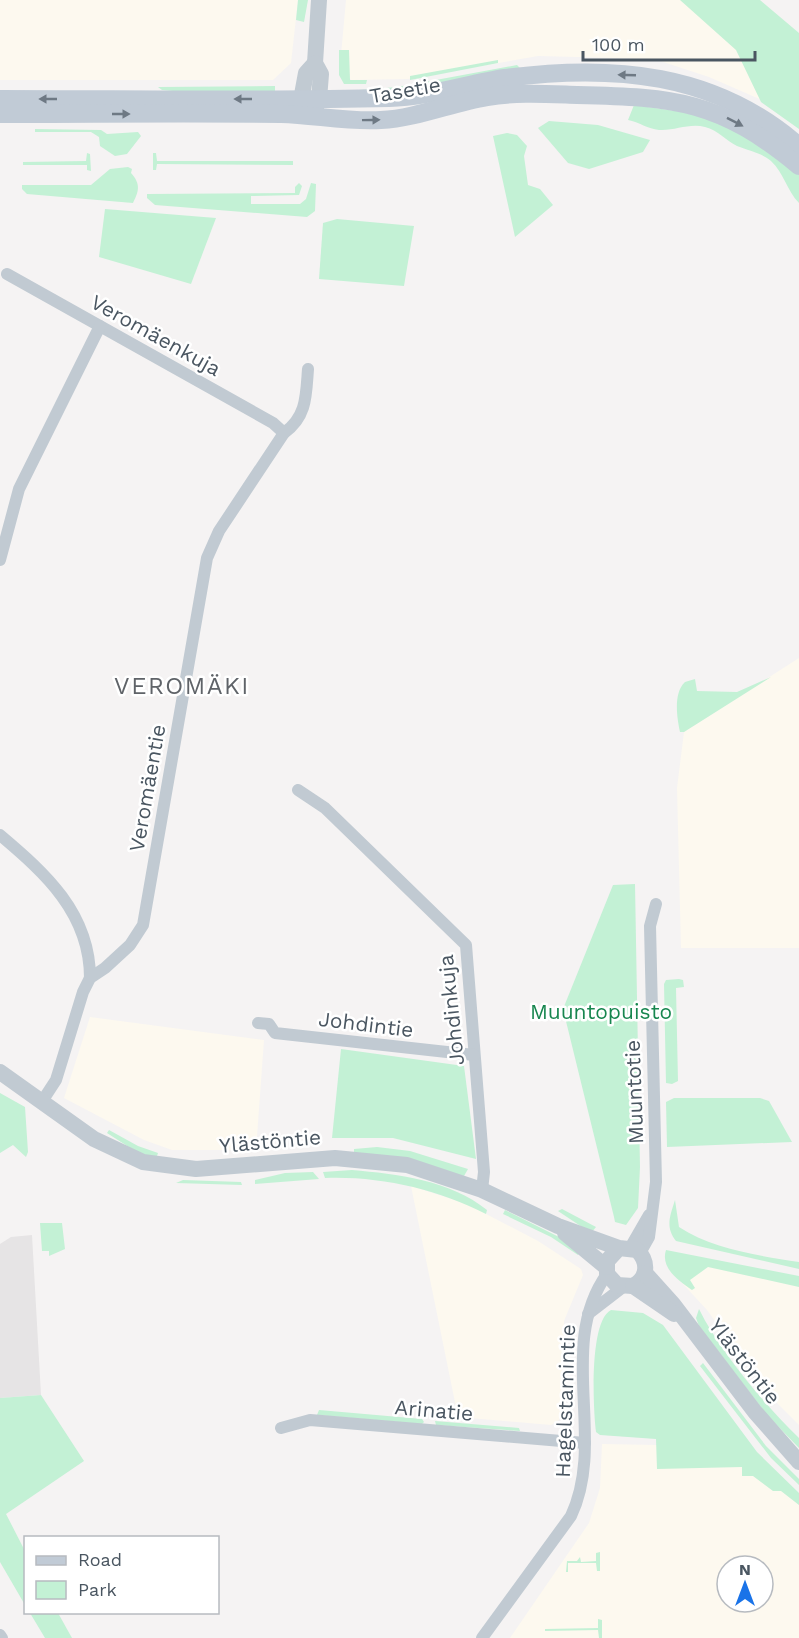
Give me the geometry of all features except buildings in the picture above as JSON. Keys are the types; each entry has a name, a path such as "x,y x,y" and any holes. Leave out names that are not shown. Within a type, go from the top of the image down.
{"main road":[{"name":"Tasetie","path":"0,114 308,107 401,98 536,75 639,76 685,83 729,99 754,112 799,146"},
{"name":"Tasetie","path":"0,99 308,107 341,120 396,118 489,97 531,94 648,96 680,101 719,114 758,135 799,166"}],"street":[{"path":"308,107 321,74 315,63 319,0"},
{"name":"Veromäenkuja","path":"7,274 273,423 284,433"},
{"path":"0,560 19,489 100,326"},
{"name":"Veromäentie","path":"90,978 105,968 130,945 143,925 207,558 219,531 284,433 294,427 303,413 308,369"},
{"name":"Johdinkuja","path":"298,790 325,808 466,945 484,1173 482,1190"},
{"path":"0,835 45,873 65,897 83,938 90,978 83,992 56,1080 41,1103"},
{"name":"Muuntotie","path":"630,1250 649,1237 656,1182 650,926 656,904"},
{"name":"Johdintie","path":"258,1023 269,1024 275,1033 474,1055"},
{"name":"Ylästöntie","path":"0,1072 94,1139 121,1153 157,1165 196,1169 313,1159 374,1160 407,1165 482,1190 558,1226 630,1250 645,1260 645,1273 686,1320 755,1412 797,1458"},
{"name":"Ylästöntie","path":"558,1226 607,1271 612,1282 628,1286 686,1320"},
{"path":"607,1271 610,1255 630,1250"},
{"name":"Hagelstamintie","path":"482,1638 571,1516 582,1487 585,1443 584,1328 595,1294 607,1271"},
{"path":"628,1286 645,1273"},
{"name":"Hagelstamintie","path":"587,1315 628,1286"},
{"name":"Arinatie","path":"281,1428 310,1420 585,1443"}],"shaded area":[{"path":"0,0 298,0 291,63 273,80 0,80"},
{"path":"346,0 684,0 758,66 766,102 709,77 654,59 538,56 408,79 351,80 340,66"},
{"path":"799,658 799,948 681,948 677,788 684,732"},
{"path":"90,1017 264,1040 256,1150 172,1150 144,1140 64,1098"},
{"path":"411,1186 467,1204 538,1241 581,1269 583,1275 564,1321 563,1407 559,1420 551,1425 458,1417"},
{"path":"32,1235 41,1395 0,1398 0,1244 11,1237"},
{"path":"672,1258 799,1286 799,1425 768,1394 707,1310 672,1272"},
{"path":"602,1444 657,1445 657,1467 749,1464 799,1505 799,1638 510,1638 589,1523 600,1488"}],"green space":[{"path":"298,0 308,0 304,22 296,20"},
{"path":"680,0 760,0 799,33 799,129 761,102 736,50"},
{"path":"339,50 349,50 350,80 367,80 366,84 344,84 339,75"},
{"path":"498,60 498,63 410,80 410,76"},
{"path":"517,65 520,68 415,88 346,91 398,87"},
{"path":"275,86 275,91 173,91 162,90 158,87"},
{"path":"634,105 704,115 768,149 799,175 799,203 779,171 767,158 737,146 705,127 659,130 628,120"},
{"path":"549,121 598,125 650,140 643,152 589,169 568,163 538,128"},
{"path":"35,129 101,130 107,134 138,132 141,136 127,154 115,156 100,146 99,137 91,132 35,132"},
{"path":"507,133 517,135 527,146 524,156 528,185 540,189 553,205 515,237 493,136"},
{"path":"87,153 90,154 91,171 87,170 87,165 23,165 23,162 86,161"},
{"path":"153,153 156,153 157,161 293,161 293,165 157,164 156,170 153,170"},
{"path":"128,167 132,169 131,173 138,184 133,203 27,194 22,189 22,185 91,185 110,169"},
{"path":"299,183 302,186 299,195 251,196 251,204 300,204 306,199 311,183 316,184 315,211 307,217 155,205 147,198 147,194 295,193 295,187"},
{"path":"105,209 216,218 191,284 99,257"},
{"path":"337,219 414,226 404,286 319,279 323,223"},
{"path":"771,677 684,732 680,732 677,699 685,682 695,679 697,691 737,692"},
{"name":"Muuntopuisto","path":"635,884 640,1167 638,1208 626,1225 615,1222 563,1009 613,885"},
{"path":"666,980 683,980 684,987 676,988 678,1081 672,1084 666,1083 664,984"},
{"path":"341,1049 464,1066 476,1159 393,1138 332,1138"},
{"path":"0,1093 25,1107 28,1152 26,1157 13,1145 0,1153"},
{"path":"674,1098 760,1098 769,1101 792,1142 667,1147 666,1102"},
{"path":"109,1130 138,1146 158,1153 156,1159 135,1151 107,1133"},
{"path":"377,1147 410,1151 468,1169 464,1176 354,1153 354,1149"},
{"path":"352,1170 405,1177 440,1185 472,1200 487,1210 486,1214 428,1191 366,1179 325,1178 323,1172"},
{"path":"313,1172 319,1179 255,1184 255,1180 285,1173"},
{"path":"183,1180 241,1182 242,1185 176,1183"},
{"path":"675,1200 679,1227 692,1235 721,1246 799,1262 799,1269 676,1241 670,1231 670,1216"},
{"path":"562,1209 596,1227 591,1233 558,1211"},
{"path":"505,1210 559,1237 579,1252 578,1255 551,1237 503,1214"},
{"path":"40,1223 62,1223 65,1249 49,1256 49,1251 42,1251"},
{"path":"666,1250 799,1276 799,1287 708,1267 690,1280 695,1288 692,1290 676,1278 668,1268"},
{"path":"699,1309 719,1343 744,1377 799,1438 799,1448 766,1414 699,1326 696,1318"},
{"path":"611,1310 643,1313 663,1325 757,1452 799,1493 799,1505 781,1491 773,1491 753,1476 742,1476 742,1467 657,1469 656,1439 600,1435 596,1432 594,1366 596,1347 604,1317"},
{"path":"703,1363 766,1446 799,1479 799,1485 771,1458 700,1366"},
{"path":"41,1395 84,1461 6,1514 24,1549 24,1603 0,1562 0,1398"},
{"path":"319,1410 422,1419 424,1422 422,1424 317,1415"},
{"path":"435,1421 519,1428 520,1431 436,1425"},
{"path":"600,1552 600,1571 597,1571 596,1563 568,1563 568,1572 566,1572 567,1561 577,1561 580,1557 581,1562 596,1561 596,1553"},
{"path":"31,1614 59,1614 72,1638 45,1638"},
{"path":"598,1619 602,1620 602,1638 599,1638 598,1630 545,1631 545,1629 598,1628"}],"district":[{"name":"VEROMÄKI","path":"182,686"}]}
